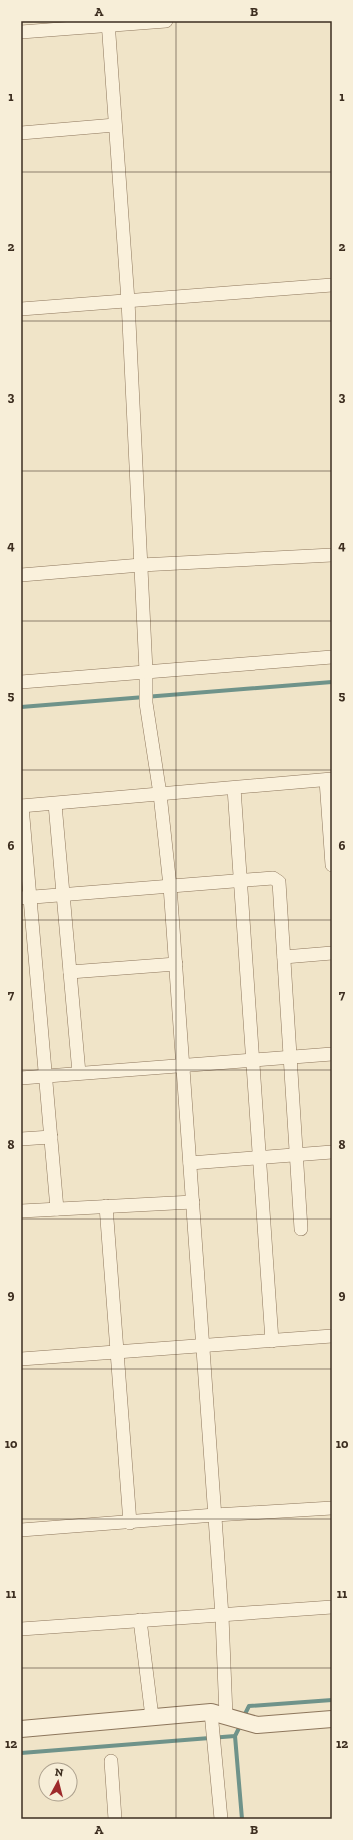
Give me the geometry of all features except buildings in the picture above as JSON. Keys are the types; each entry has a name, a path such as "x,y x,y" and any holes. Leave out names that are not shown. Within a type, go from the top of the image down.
{"street":[{"path":"21,32 108,23 166,21"},
{"path":"108,23 128,301 146,671 146,708 160,794 170,886 222,1616 218,1714 221,1819"},
{"path":"21,132 116,125"},
{"path":"21,309 332,285"},
{"path":"21,576 141,565 332,555"},
{"path":"21,682 332,657"},
{"path":"57,1209 45,1076 25,898 21,806 329,780 332,865"},
{"path":"234,788 272,1340"},
{"path":"55,804 79,1073"},
{"path":"25,898 273,878 279,882 301,1229"},
{"path":"284,957 332,953"},
{"path":"70,972 176,964"},
{"path":"21,1078 332,1054"},
{"path":"21,1139 51,1137"},
{"path":"190,1163 332,1152"},
{"path":"21,1212 193,1202"},
{"path":"106,1206 130,1523"},
{"path":"21,1359 332,1336"},
{"path":"21,1530 130,1523 214,1515 332,1508"},
{"path":"21,1630 140,1620 332,1608"},
{"path":"140,1620 152,1717"},
{"path":"21,1729 152,1717 218,1714 257,1725 332,1719"},
{"path":"111,1761 115,1819"}],"waterway":[{"path":"21,707 332,682"},
{"path":"243,1718 249,1706 332,1700"},
{"path":"21,1753 235,1736 241,1724"},
{"path":"235,1736 242,1819"}]}
